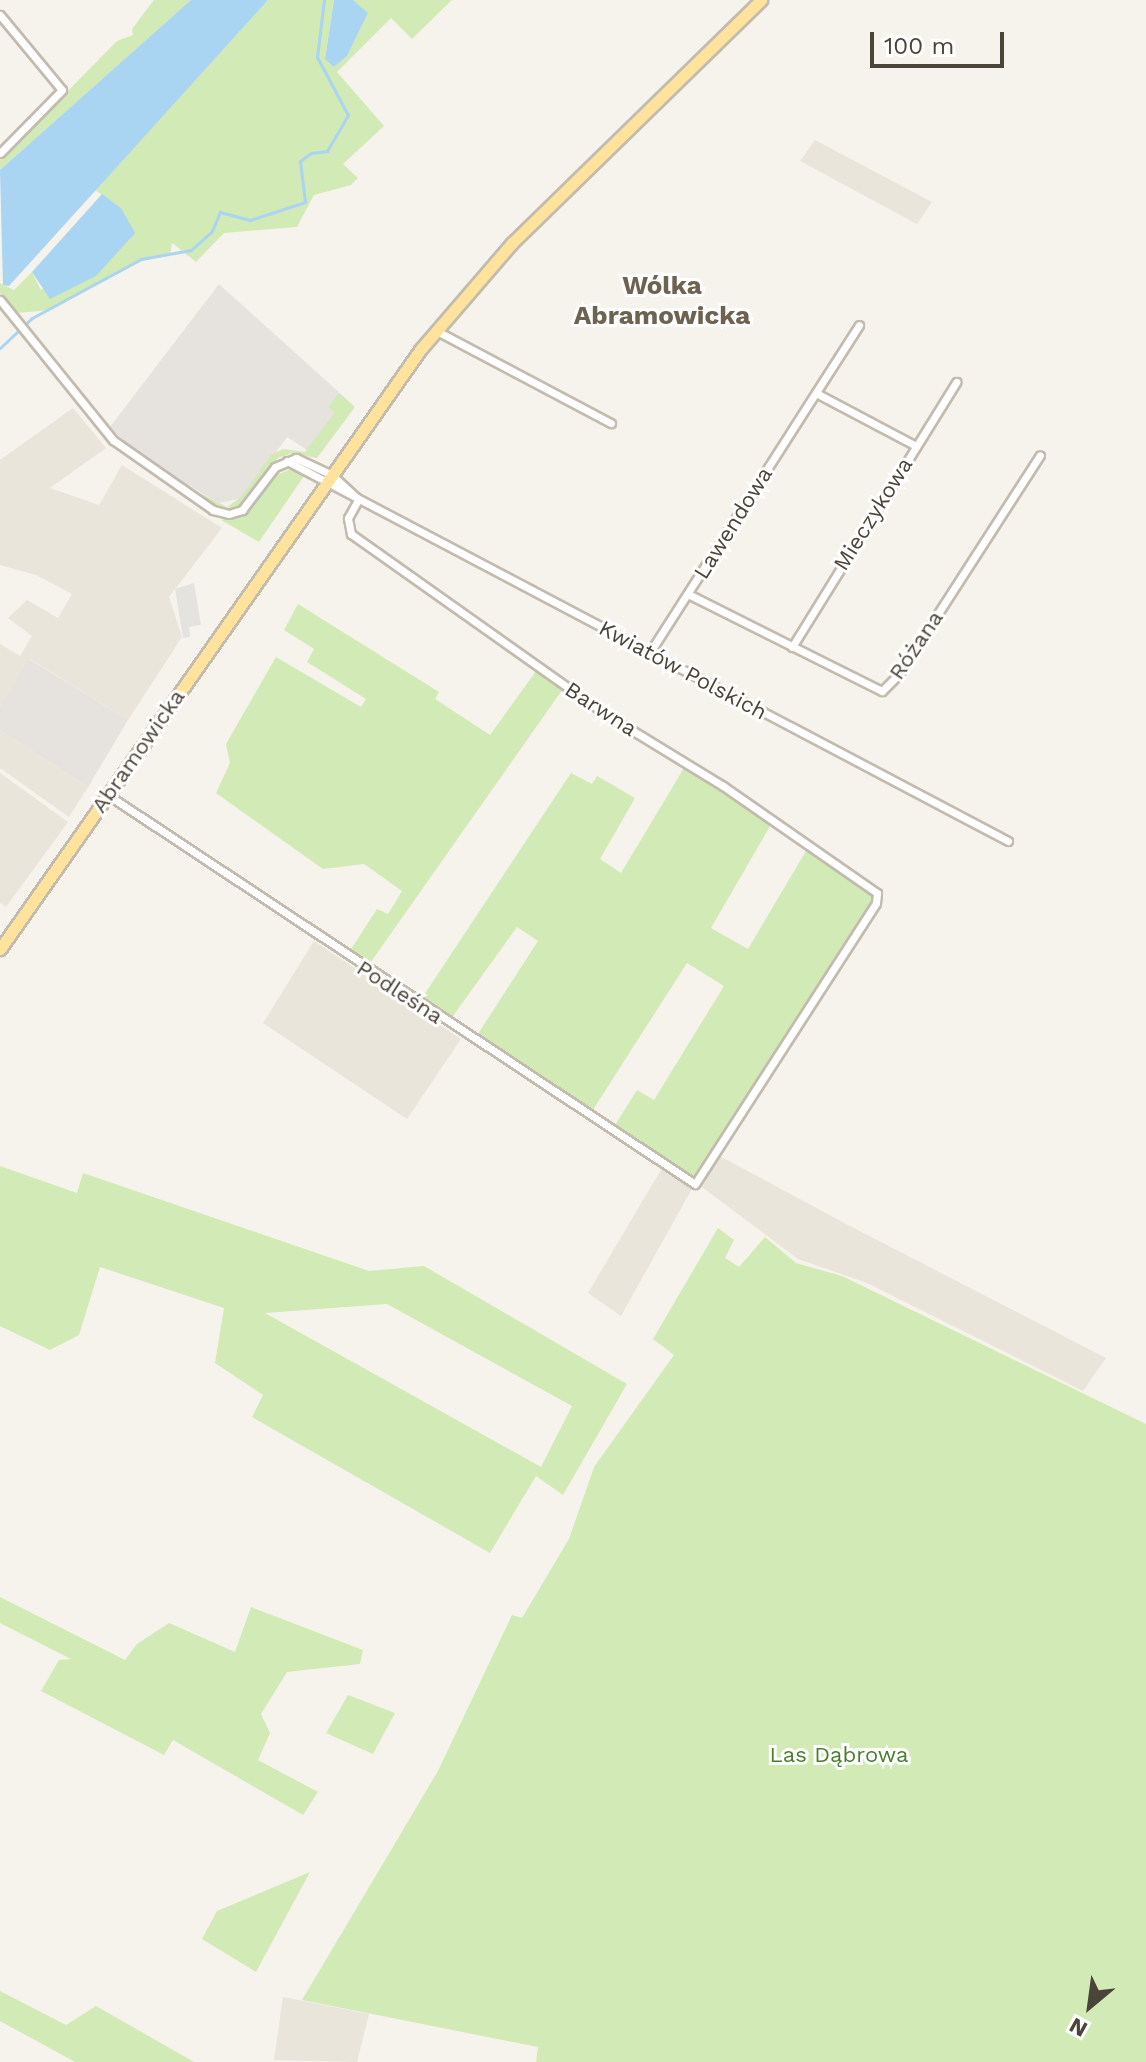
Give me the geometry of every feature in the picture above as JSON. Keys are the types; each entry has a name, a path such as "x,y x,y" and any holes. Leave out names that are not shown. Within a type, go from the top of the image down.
{"main road":[{"name":"Abramowicka","path":"0,949 328,478 435,330 546,208 761,0"}],"street":[{"path":"0,15 62,90 0,153"},
{"name":"Kwiatów Polskich","path":"0,300 113,440 137,462 217,512 242,510 273,470 287,461 328,478 358,500 1008,841"},
{"name":"Lawendowa","path":"650,652 859,325"},
{"path":"435,330 611,423"},
{"name":"Mieczykowa","path":"792,647 956,382"},
{"path":"816,393 916,446"},
{"name":"Różana","path":"688,594 871,689 886,689 1040,455"},
{"name":"Barwna","path":"358,500 348,518 351,534 604,713 869,884 877,893 876,903 695,1184"},
{"name":"Podleśna","path":"108,795 695,1184"}],"shaded area":[{"path":"815,140 932,202 917,224 800,161"},
{"path":"219,284 353,405 313,454 287,437 243,498 219,503 141,458 110,427"},
{"path":"73,408 106,448 50,488 99,505 122,465 222,528 169,597 182,637 128,720 30,659 0,707 0,644 20,656 32,636 8,618 27,600 58,618 72,594 36,575 0,565 0,460"},
{"path":"194,583 201,625 189,627 190,637 183,638 175,589"},
{"path":"29,659 128,720 88,787 0,730 0,707"},
{"path":"0,730 88,787 69,817 0,768"},
{"path":"0,773 68,822 6,907 0,903"},
{"path":"314,941 461,1039 407,1119 263,1023"},
{"path":"718,1155 1106,1358 1083,1391 867,1283 798,1259 699,1185"},
{"path":"662,1168 693,1187 621,1316 588,1293"},
{"path":"283,1997 369,2014 357,2062 274,2060"}],"green space":[{"path":"154,0 191,0 0,170 0,160 117,41 133,35 132,29"},
{"path":"268,0 334,0 325,58 334,67 347,56 368,13 353,0 452,0 412,39 391,18 337,72 384,126 343,164 358,178 351,185 314,195 297,227 224,233 196,262 172,243 170,255 141,259 50,310 17,313 0,293 0,283 14,290 32,272 41,290 121,208 95,190"},
{"path":"339,393 355,407 317,458 292,453 278,458 242,504 232,508 218,506 188,487 227,507 241,497 271,455 283,449 305,452 335,412 328,407"},
{"path":"294,468 306,473 259,542 221,520 248,513 276,475"},
{"path":"298,604 439,692 435,699 490,735 539,667 565,686 366,969 346,957 377,909 388,914 402,891 364,864 323,869 216,793 230,763 226,744 276,657 361,707 366,699 307,662 314,649 284,630"},
{"path":"687,763 773,821 711,928 748,949 809,846 877,893 876,903 695,1184 612,1130 637,1090 654,1100 724,986 687,963 589,1116 474,1040 538,941 517,927 448,1023 418,1004 571,773 592,784 597,776 635,798 600,859 621,873"},
{"path":"0,1166 77,1193 83,1173 369,1271 424,1266 627,1384 563,1495 536,1476 490,1553 252,1417 263,1395 215,1363 224,1308 100,1267 79,1335 50,1350 0,1326","holes":["387,1304 572,1406 541,1467 265,1313"]},
{"name":"Las Dąbrowa","path":"718,1228 734,1240 725,1258 739,1267 765,1237 796,1263 842,1276 1146,1424 1146,2062 536,2062 538,2047 302,2000 438,1771 512,1615 522,1618 569,1539 594,1467 674,1355 653,1339"},
{"path":"0,1597 125,1660 137,1644 169,1623 235,1652 251,1607 363,1650 360,1664 287,1672 261,1714 270,1733 258,1760 318,1792 303,1815 173,1740 164,1755 41,1691 59,1660 71,1659 0,1623"},
{"path":"348,1695 395,1713 373,1754 326,1733"},
{"path":"310,1872 256,1972 202,1939 217,1911"},
{"path":"0,1991 66,2025 96,2006 194,2062 75,2062 0,2021"}],"water":[{"path":"191,0 268,0 9,286 3,285 0,170"},
{"path":"334,0 353,0 368,13 347,56 334,67 325,59"},
{"path":"102,194 121,208 135,233 96,276 50,299 32,272"}],"waterway":[{"path":"0,348 32,318 141,259 191,250 212,231 220,212 250,220 305,202 300,161 311,153 327,151 348,115 317,57 324,0"}],"district":[{"name":"Wólka Abramowicka","path":"662,301"}]}
